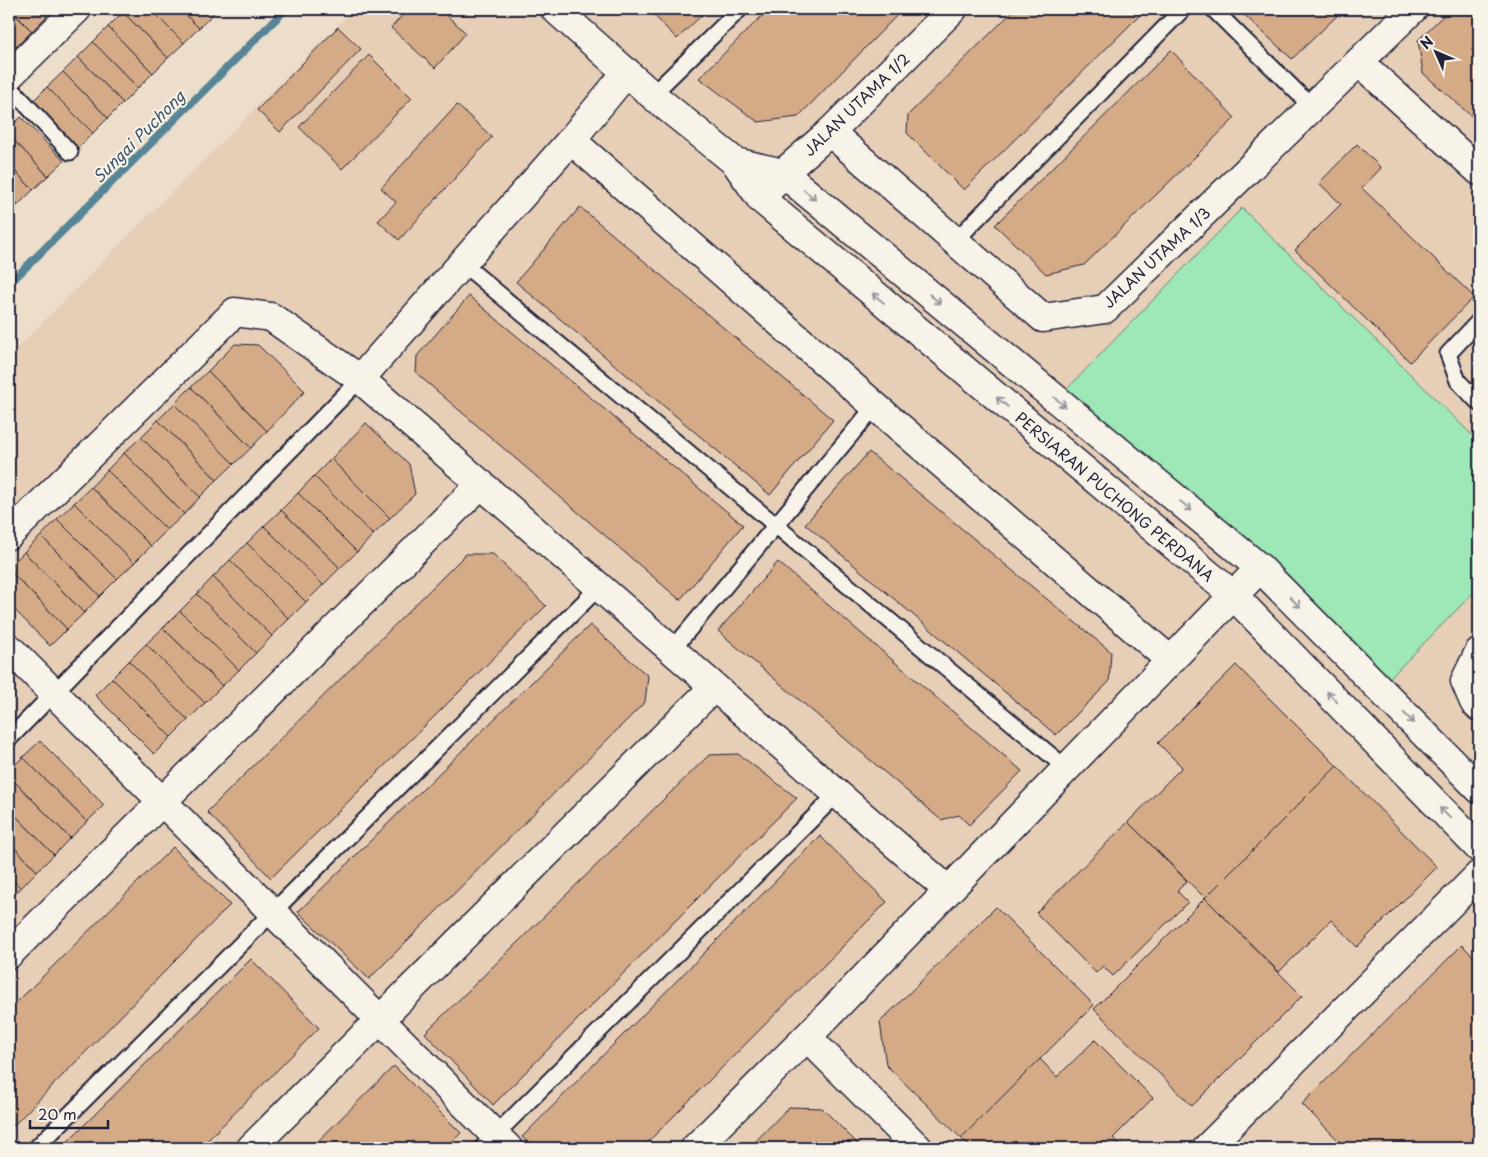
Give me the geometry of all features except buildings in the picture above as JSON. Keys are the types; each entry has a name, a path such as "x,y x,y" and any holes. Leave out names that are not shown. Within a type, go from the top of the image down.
{"street":[{"path":"9,76 77,9"},
{"name":"PERSIARAN PUCHONG PERDANA","path":"555,9 652,95 735,162 761,200 1233,595 1479,848"},
{"name":"JALAN UTAMA 1/2","path":"761,200 783,173 830,132 953,9"},
{"name":"JALAN UTAMA 1/3","path":"830,132 1043,318 1105,309 1413,9"},
{"path":"1359,62 1479,171"},
{"path":"360,379 571,140 627,72"},
{"path":"571,140 875,406 1170,660"},
{"name":"PERSIARAN PUCHONG PERDANA","path":"735,162 783,173 1260,568 1479,789"},
{"path":"9,535 235,312 271,318 360,379 948,890"},
{"path":"9,954 481,484"},
{"path":"701,1146 1260,568"},
{"path":"9,648 380,1020 495,1144"},
{"path":"1479,652 1465,681 1474,702 1479,707"},
{"path":"251,1148 714,687"},
{"path":"1207,1148 1479,875"},
{"path":"807,1037 918,1148"}],"lane":[{"path":"652,95 740,9"},
{"path":"955,241 1183,9"},
{"path":"1213,9 1312,107"},
{"path":"9,86 70,152"},
{"path":"462,263 1066,768"},
{"path":"1479,321 1448,354 1458,381 1479,403"},
{"path":"9,739 360,379"},
{"path":"672,650 875,406"},
{"path":"36,1148 599,587"},
{"path":"495,1144 838,794"}],"shaded area":[{"path":"354,9 1479,9 1479,1148 9,1148 9,356"}],"green space":[{"path":"1242,208 1479,442 1479,587 1386,682 1065,391"}],"waterway":[{"name":"Sungai Puchong","path":"9,284 286,9"}]}
